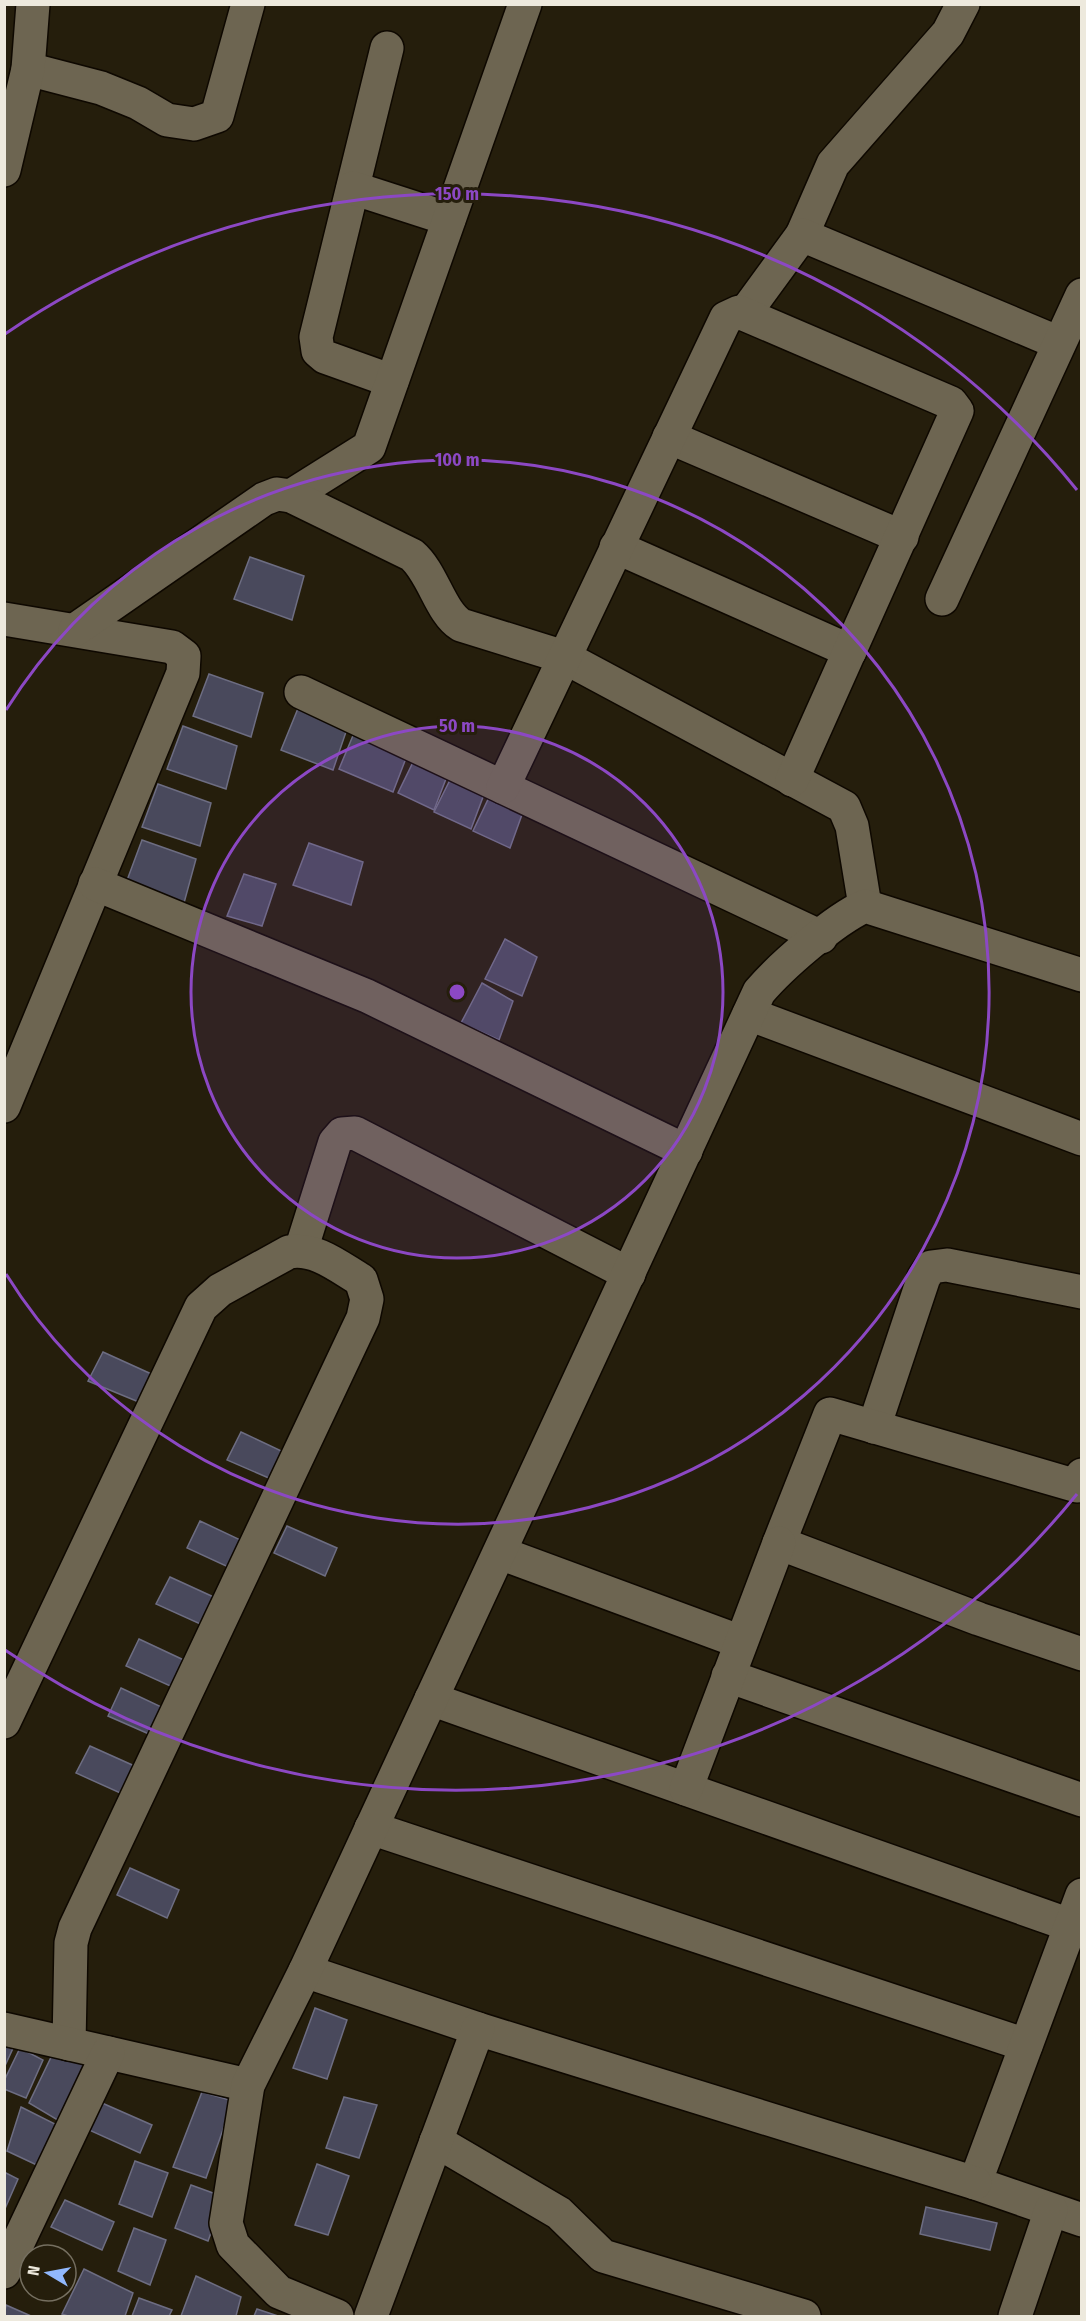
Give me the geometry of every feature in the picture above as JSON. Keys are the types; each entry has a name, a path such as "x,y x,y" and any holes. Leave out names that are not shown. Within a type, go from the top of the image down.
{"street":[{"path":"4,170 28,69 33,4"},
{"path":"28,69 101,88 138,103 167,120 194,124 217,116 248,4"},
{"path":"291,496 369,447 525,4"},
{"path":"745,313 802,235 834,164 948,33 963,4"},
{"path":"387,48 316,337 318,351 325,357 392,381"},
{"path":"353,188 449,219"},
{"path":"802,235 1059,343"},
{"path":"942,599 1082,295"},
{"path":"503,787 726,318 732,313 745,313 951,404 957,411 792,780"},
{"path":"669,437 902,537"},
{"path":"75,630 264,499 277,494 291,496 412,555 423,566 456,622 564,657 844,807 849,814 865,906"},
{"path":"616,547 850,651"},
{"path":"4,619 172,646 184,656 183,673 4,1106"},
{"path":"301,692 821,937"},
{"path":"95,884 367,996 686,1151"},
{"path":"337,2316 279,2292 233,2245 228,2236 226,2223 248,2085 305,1971 759,992 821,937 852,912 865,906 1082,975"},
{"path":"749,1014 1082,1139"},
{"path":"301,1250 335,1142 342,1134 355,1133 629,1274"},
{"path":"4,1722 201,1307 220,1290 289,1252 301,1250 316,1254 361,1280 367,1299 363,1318 75,1928 71,1943 69,2044"},
{"path":"874,1427 924,1277 931,1267 946,1265 1082,1292"},
{"path":"686,1789 778,1543 830,1414 1077,1486 1082,1475"},
{"path":"778,1543 979,1619 1082,1653"},
{"path":"500,1553 741,1642"},
{"path":"728,1676 1082,1800"},
{"path":"431,1699 686,1789 1076,1910 975,2183"},
{"path":"371,1828 1026,2045"},
{"path":"305,1971 478,2030 975,2183 1082,2220"},
{"path":"4,2029 248,2085"},
{"path":"371,2316 478,2030"},
{"path":"4,2272 108,2053"},
{"path":"436,2141 559,2213 603,2256 804,2316"},
{"path":"1015,2316 1051,2210"}],"building":[{"path":"250,557 304,576 292,620 234,599"},
{"path":"209,674 263,693 251,737 193,716"},
{"path":"299,706 348,726 333,770 281,750"},
{"path":"183,726 237,746 226,789 167,769"},
{"path":"357,726 408,753 393,792 339,769"},
{"path":"417,754 449,771 434,810 398,793"},
{"path":"454,772 486,789 471,829 434,812"},
{"path":"158,784 211,803 200,846 142,827"},
{"path":"492,791 524,809 510,848 473,831"},
{"path":"142,840 196,859 184,903 126,883"},
{"path":"309,843 363,862 351,905 293,885"},
{"path":"244,874 276,884 262,926 227,916"},
{"path":"505,939 537,957 522,996 485,979"},
{"path":"482,983 513,1001 499,1040 461,1023"},
{"path":"103,1352 158,1377 146,1405 88,1381"},
{"path":"241,1432 290,1455 278,1482 227,1460"},
{"path":"200,1521 249,1544 237,1571 187,1548"},
{"path":"287,1526 337,1548 325,1576 274,1553"},
{"path":"170,1577 218,1599 207,1627 156,1604"},
{"path":"139,1639 188,1662 177,1689 126,1666"},
{"path":"121,1688 170,1711 158,1738 108,1716"},
{"path":"90,1746 139,1768 127,1796 76,1773"},
{"path":"130,1868 179,1890 167,1918 117,1895"},
{"path":"315,2008 347,2020 327,2079 293,2068"},
{"path":"4,2041 14,2046 4,2068"},
{"path":"20,2048 43,2060 26,2098 4,2089 4,2081"},
{"path":"55,2049 92,2068 66,2125 29,2103"},
{"path":"202,2092 233,2101 206,2178 173,2167"},
{"path":"344,2097 377,2105 359,2158 326,2148"},
{"path":"102,2103 152,2125 140,2153 89,2130"},
{"path":"21,2107 59,2126 41,2167 7,2151"},
{"path":"135,2161 168,2173 152,2217 119,2204"},
{"path":"317,2164 349,2176 328,2235 295,2225"},
{"path":"4,2172 18,2179 4,2211"},
{"path":"191,2185 224,2197 208,2241 175,2228"},
{"path":"65,2200 114,2222 102,2250 51,2227"},
{"path":"926,2207 997,2223 990,2250 920,2234"},
{"path":"134,2228 166,2240 150,2285 118,2271"},
{"path":"84,2269 133,2293 125,2316 68,2316 62,2314 67,2303 78,2303 78,2281"},
{"path":"196,2276 241,2297 236,2316 181,2316"},
{"path":"139,2298 172,2310 169,2316 132,2316"},
{"path":"6,2305 31,2316 4,2316"},
{"path":"257,2309 278,2316 254,2316"}]}
